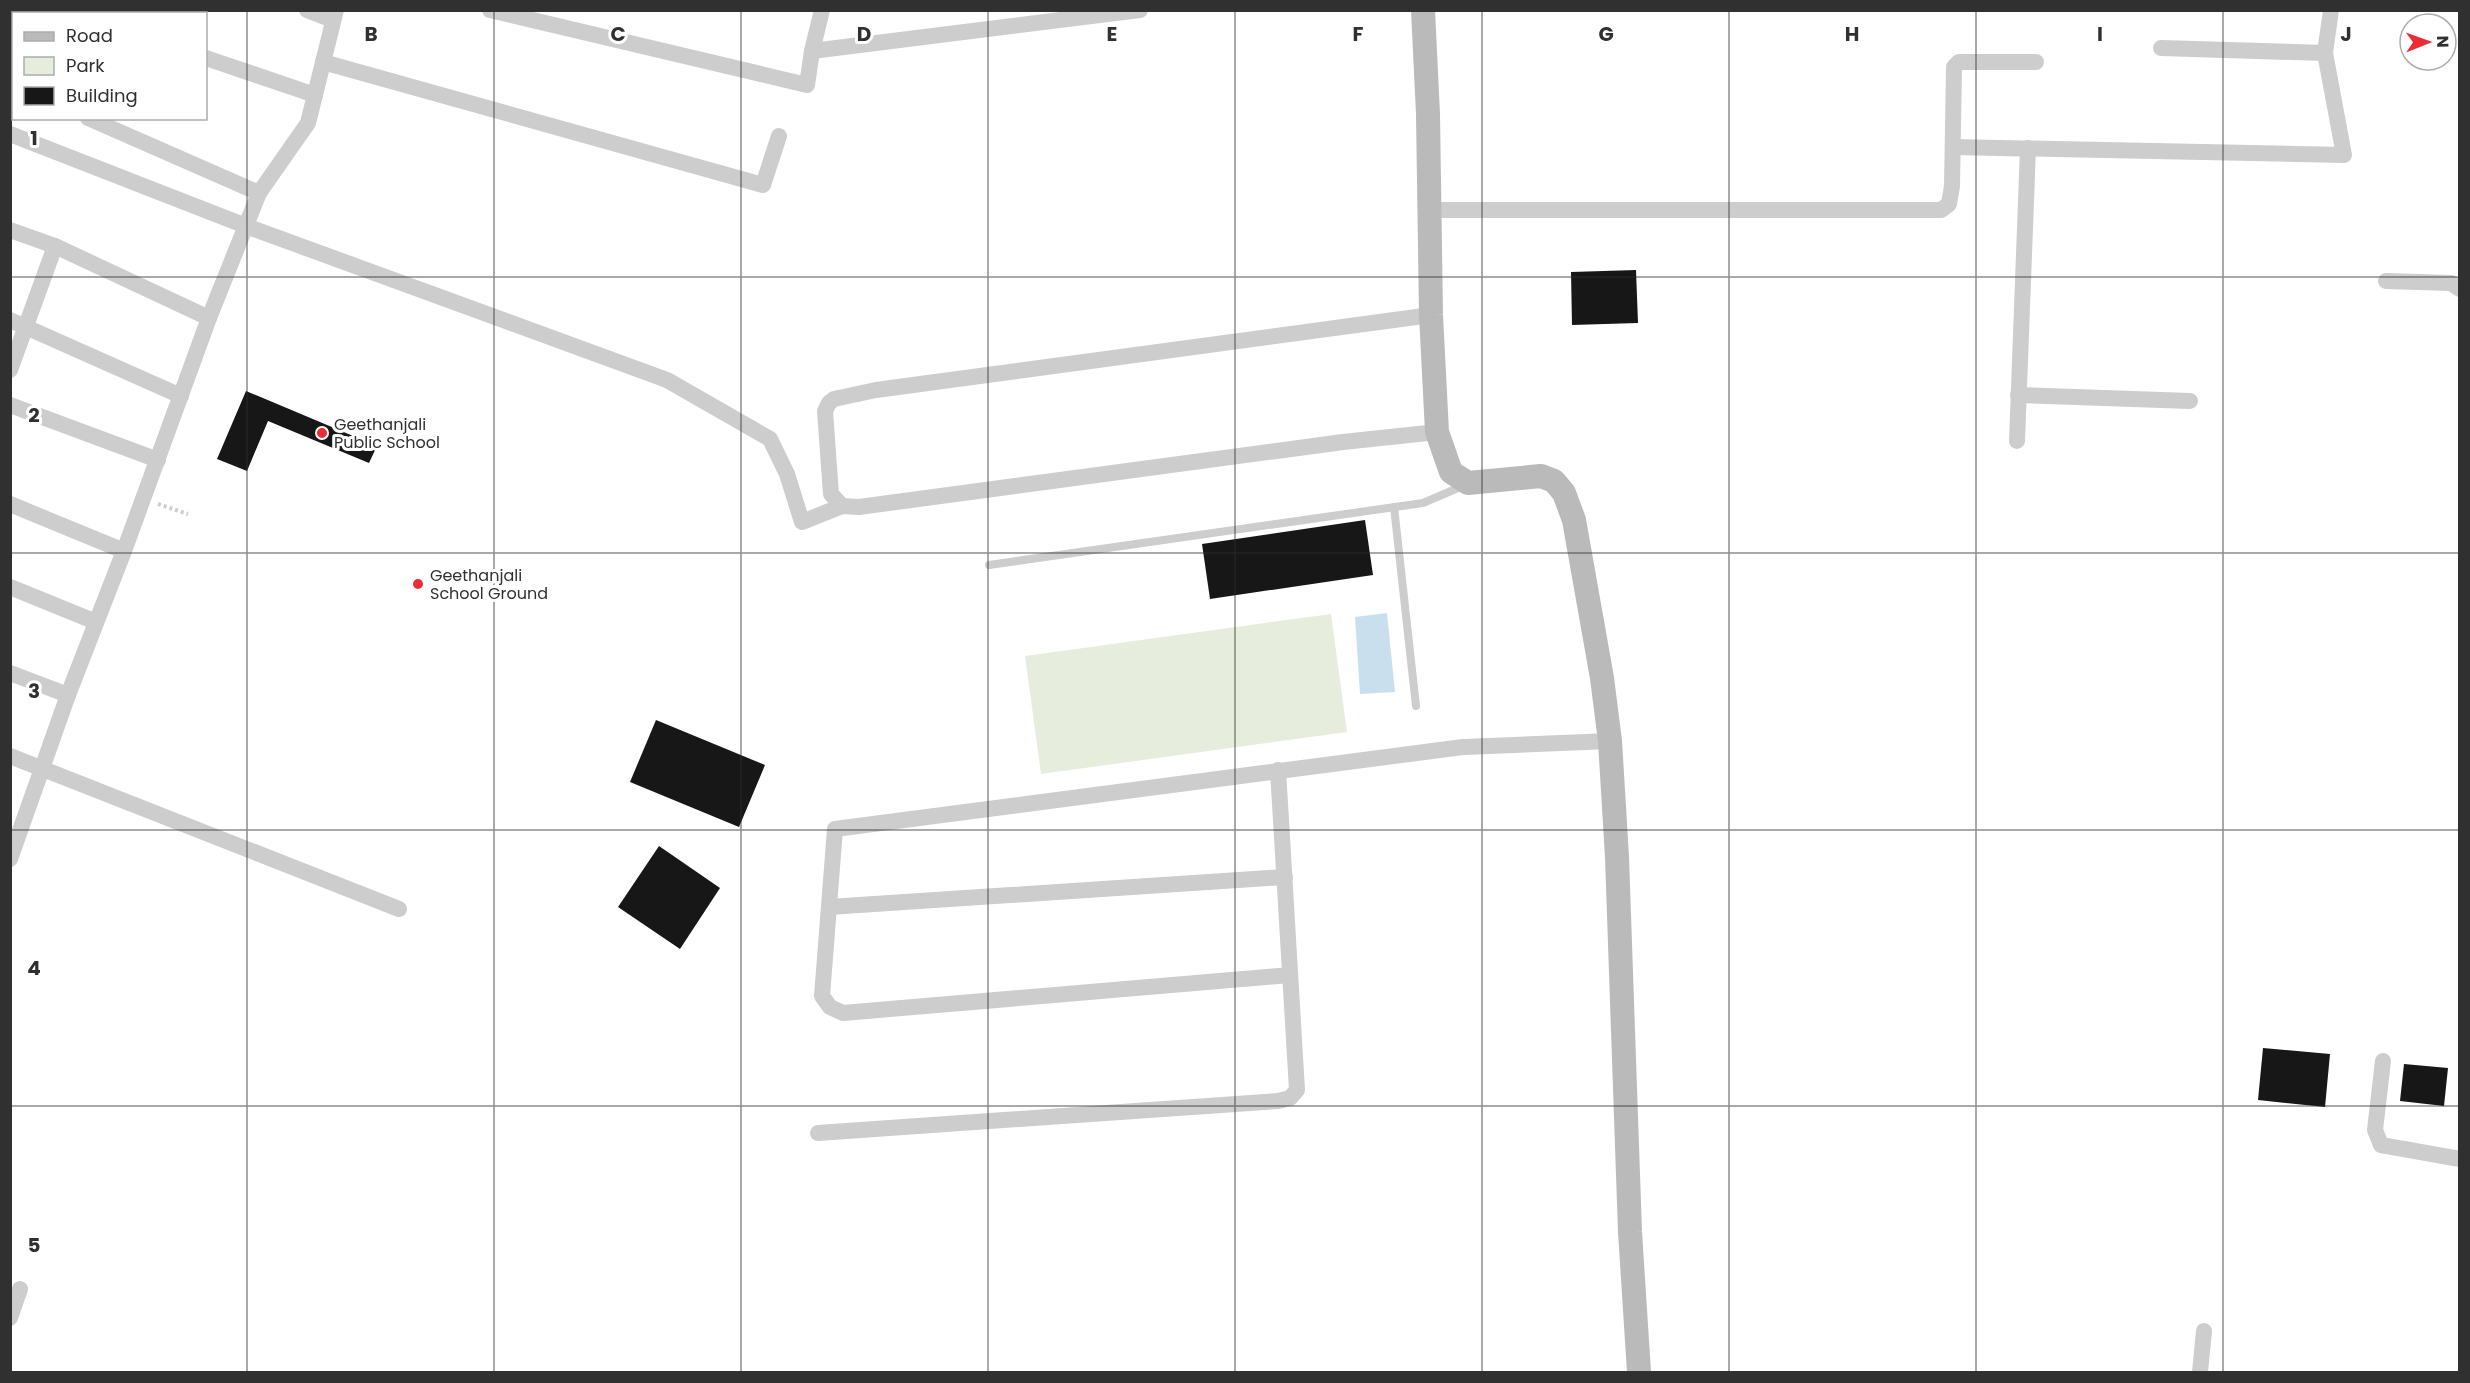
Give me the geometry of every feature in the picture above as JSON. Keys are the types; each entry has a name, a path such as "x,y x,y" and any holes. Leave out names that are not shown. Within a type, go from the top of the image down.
{"street":[{"path":"11,855 68,695 124,551 209,318 246,226 259,194 308,123 335,15 307,10"},
{"path":"490,10 807,85 822,10"},
{"path":"812,51 1140,10"},
{"path":"1423,10 1431,210 1431,315 1437,432 1451,472 1468,483 1541,476 1554,481 1564,493 1574,520 1610,741 1622,963 1623,1062 1630,1232 1639,1372"},
{"path":"1953,147 2344,155 2325,53 2331,10"},
{"path":"2161,48 2325,53"},
{"path":"207,58 315,95"},
{"path":"323,62 764,185 779,136"},
{"path":"1431,210 1941,210 1949,204 1953,147 1954,67 1959,62 2036,62"},
{"path":"92,120 259,194"},
{"path":"10,134 246,226 667,380 770,439 787,474 802,522 842,506 859,507 1332,443 1437,432"},
{"path":"2017,441 2028,148"},
{"path":"10,230 55,246 209,318"},
{"path":"10,369 18,323 55,246"},
{"path":"2386,281 2451,283 2460,289"},
{"path":"842,506 831,494 828,475 825,411 834,399 892,388 1431,315"},
{"path":"18,323 181,396"},
{"path":"2018,395 2190,401"},
{"path":"10,405 158,460"},
{"path":"10,504 124,551"},
{"path":"10,586 96,622"},
{"path":"10,673 68,695"},
{"path":"1290,975 843,1013 830,1007 822,996 835,829 1463,747 1610,741"},
{"path":"10,756 399,909"},
{"path":"818,1132 1267,1102 1290,1098 1297,1090 1278,770"},
{"path":"829,907 1285,877"},
{"path":"2384,1062 2375,1130 2381,1145 2460,1159"},
{"path":"10,1318 20,1289"},
{"path":"2200,1372 2204,1331"}],"lane":[{"path":"989,565 1423,503 1468,483"},
{"path":"1394,507 1416,706"}],"path":[{"path":"143,499 188,514"}],"green space":[{"path":"1331,614 1347,732 1041,774 1025,656"}],"water":[{"path":"1387,613 1395,692 1360,694 1355,617"}],"building":[{"path":"1636,270 1638,323 1572,325 1571,272"},
{"name":"Geethanjali Public School","path":"246,391 377,446 369,463 268,421 247,471 217,459"},
{"path":"1365,520 1373,575 1210,599 1202,544"},
{"path":"656,720 765,765 739,827 630,782"},
{"path":"659,846 720,888 680,949 618,907"},
{"path":"2263,1048 2330,1054 2325,1107 2258,1100"},
{"path":"2404,1064 2448,1068 2444,1106 2400,1101"}],"place":[{"name":"Geethanjali Public School","path":"322,433"},
{"name":"Geethanjali School Ground","path":"418,584"}]}
